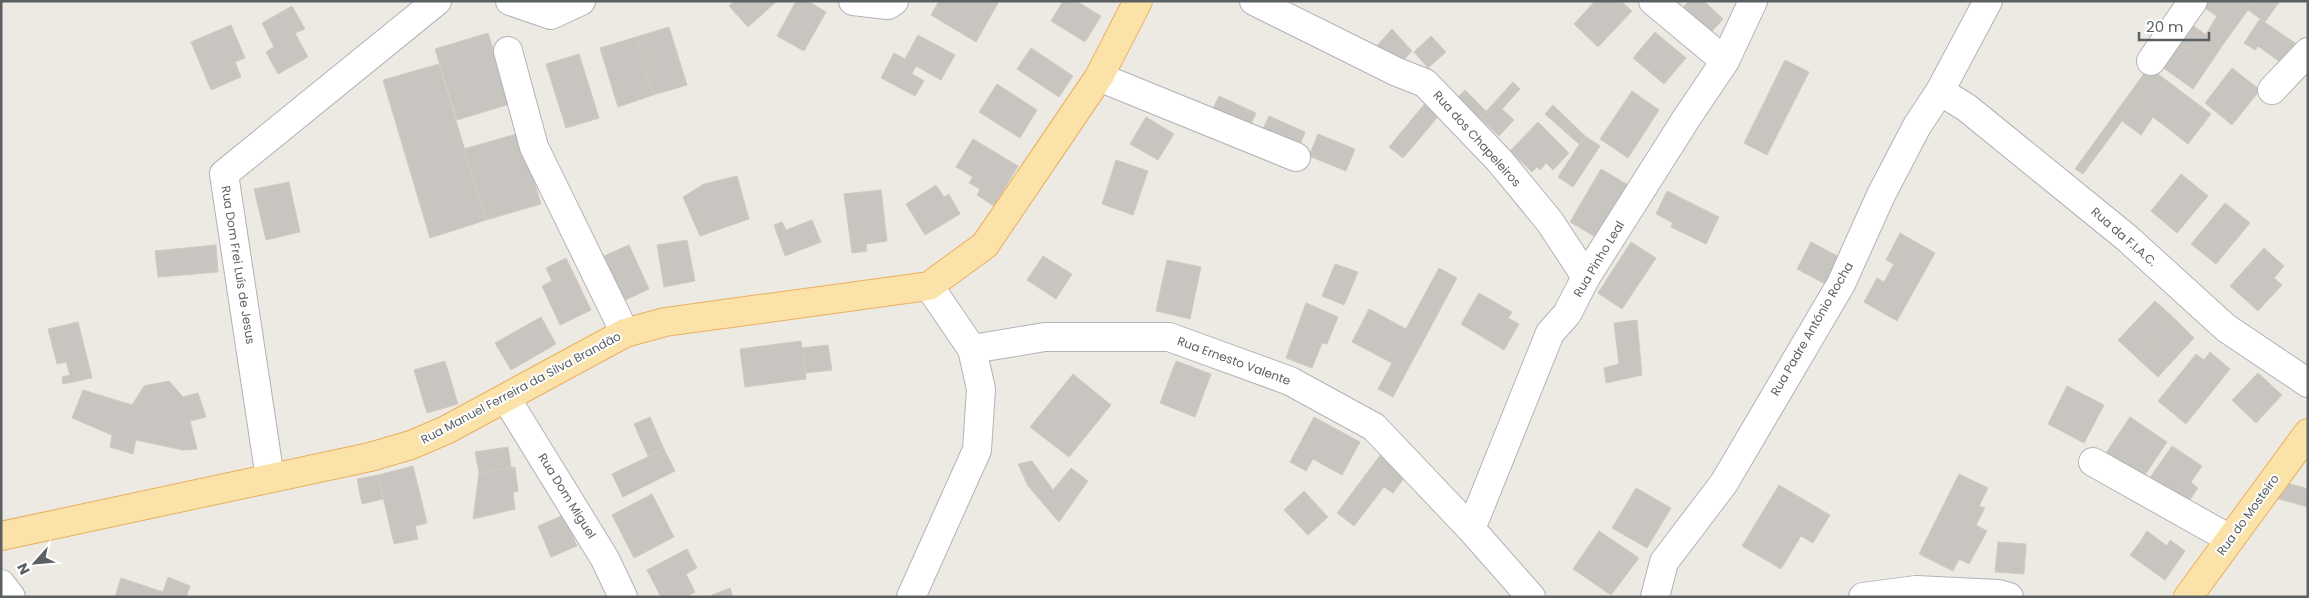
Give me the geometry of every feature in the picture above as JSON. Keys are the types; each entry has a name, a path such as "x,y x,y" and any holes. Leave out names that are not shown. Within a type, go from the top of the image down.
{"main road":[{"name":"Rua Manuel Ferreira da Silva Brandão","path":"1,536 370,457 411,445 446,430 625,333 665,322 930,286 985,245 1099,77 1138,1"},
{"name":"Rua do Mosteiro","path":"2188,597 2308,433"}],"street":[{"name":"Rua Dom Frei Luís de Jesus","path":"270,478 224,174 437,1"},
{"path":"510,1 551,14 581,1"},
{"path":"853,1 888,5 894,1"},
{"name":"Rua dos Chapeleiros","path":"1254,1 1397,72 1425,83 1499,160 1550,222 1586,277"},
{"path":"1653,1 1725,61"},
{"name":"Rua Pinho Leal","path":"1471,529 1550,334 1567,314 1586,277 1725,61 1754,1"},
{"name":"Rua Padre António Rocha","path":"1655,597 1664,562 1724,482 1841,284 1881,195 1917,126 1940,91 1988,1"},
{"path":"2151,61 2193,1"},
{"path":"508,51 534,147 625,333"},
{"path":"2272,90 2308,52"},
{"path":"1099,77 1296,157"},
{"name":"Rua da F.I.A.C.","path":"1940,91 1967,108 2127,238 2226,328 2308,383"},
{"path":"911,597 977,450 981,389 972,349 930,286"},
{"name":"Rua Ernesto Valente","path":"972,349 1045,337 1169,337 1290,381 1374,427 1471,529 1531,597"},
{"name":"Rua Dom Miguel","path":"506,398 605,559 623,597"},
{"path":"2093,462 2230,539"},
{"path":"1,584 11,597"},
{"path":"1863,597 1916,590 1998,594 2010,597"}],"building":[{"path":"734,1 777,1 748,27 729,6"},
{"path":"796,1 808,1 826,12 804,51 777,36"},
{"path":"939,1 996,1 998,3 976,42 931,15"},
{"path":"1063,1 1076,1 1101,16 1085,42 1051,21"},
{"path":"1595,1 1621,1 1632,11 1598,47 1574,24"},
{"path":"1689,1 1704,1 1723,19 1708,36 1680,11"},
{"path":"2199,1 2251,1 2253,3 2222,46 2206,34 2217,16 2197,3"},
{"path":"2254,1 2280,1 2265,22 2248,10"},
{"path":"292,6 305,29 295,33 308,57 278,74 266,52 274,47 262,23"},
{"path":"2260,19 2298,45 2284,65 2258,46 2255,50 2244,43"},
{"path":"231,25 245,58 235,62 241,77 211,90 191,42"},
{"path":"2192,25 2222,46 2210,64 2179,43"},
{"path":"669,27 687,85 653,95 636,37"},
{"path":"1392,29 1412,51 1400,64 1373,50"},
{"path":"1655,32 1686,58 1664,84 1633,58"},
{"path":"488,33 510,104 457,120 435,49"},
{"path":"918,35 955,55 941,80 916,66 912,74 924,81 915,96 881,78 894,53 905,59"},
{"path":"1431,36 1446,52 1428,68 1414,52"},
{"path":"636,37 653,95 618,107 600,48"},
{"path":"2179,43 2210,64 2193,89 2162,67"},
{"path":"1031,48 1073,76 1059,97 1017,69"},
{"path":"579,54 599,118 566,128 546,64"},
{"path":"1785,60 1809,72 1767,155 1744,143"},
{"path":"439,64 486,220 430,238 383,80"},
{"path":"2149,67 2211,114 2188,144 2127,97"},
{"path":"2232,68 2260,90 2232,125 2205,103"},
{"path":"1513,82 1520,89 1502,109 1514,120 1499,136 1480,118"},
{"path":"997,84 1037,110 1020,138 979,112"},
{"path":"1465,90 1486,111 1472,125 1452,103"},
{"path":"1632,91 1659,110 1628,158 1600,139"},
{"path":"1219,96 1256,113 1248,132 1210,115"},
{"path":"2127,97 2153,117 2141,135 2122,121 2083,174 2075,169"},
{"path":"1427,101 1441,113 1403,158 1389,147"},
{"path":"1553,105 1585,136 1580,145 1545,114"},
{"path":"1269,116 1305,132 1297,152 1260,135"},
{"path":"1146,117 1174,134 1158,160 1130,144"},
{"path":"1538,122 1569,153 1553,170 1546,163 1540,170 1537,167 1532,172 1510,151"},
{"path":"520,133 541,204 486,220 464,149"},
{"path":"1318,134 1355,149 1346,171 1309,156"},
{"path":"1585,136 1600,146 1573,187 1558,177"},
{"path":"973,139 1018,166 994,206 977,195 980,189 969,183 973,177 956,167"},
{"path":"1116,160 1148,171 1133,215 1102,204"},
{"path":"1601,169 1630,186 1599,239 1570,222"},
{"path":"2181,174 2208,196 2177,233 2151,211"},
{"path":"737,176 749,219 700,236 683,197 704,184"},
{"path":"289,182 300,232 266,240 254,189"},
{"path":"936,185 944,197 949,194 960,214 925,235 906,204"},
{"path":"881,190 887,241 866,244 867,251 852,253 844,194"},
{"path":"1667,191 1719,217 1706,244 1671,227 1673,223 1656,214"},
{"path":"2225,203 2250,223 2216,264 2191,244"},
{"path":"812,220 821,242 785,256 774,225 782,222 786,230"},
{"path":"1900,233 1935,253 1897,321 1864,302 1877,278 1884,282 1894,264 1886,260"},
{"path":"687,240 695,281 664,287 657,245"},
{"path":"1631,242 1656,258 1622,309 1598,293"},
{"path":"1811,242 1843,259 1829,286 1797,269"},
{"path":"216,245 218,272 158,277 155,251"},
{"path":"629,245 649,289 621,302 602,257"},
{"path":"2264,248 2284,266 2274,278 2282,285 2258,311 2230,286"},
{"path":"1043,256 1072,274 1056,299 1027,280"},
{"path":"566,258 591,310 560,325 542,286 552,281 546,268"},
{"path":"1167,260 1201,267 1190,319 1156,311"},
{"path":"1335,264 1358,272 1344,305 1322,296"},
{"path":"1439,268 1457,278 1393,397 1378,389 1392,363 1352,342 1369,309 1406,329"},
{"path":"1479,293 1512,312 1508,318 1519,324 1504,350 1461,324"},
{"path":"2155,301 2174,318 2137,358 2118,340"},
{"path":"1306,303 1338,317 1327,344 1322,343 1312,368 1286,358"},
{"path":"541,317 556,344 511,370 495,343"},
{"path":"2174,318 2194,338 2158,377 2137,358"},
{"path":"1637,320 1642,375 1606,383 1604,368 1619,364 1614,323"},
{"path":"78,322 92,378 63,384 62,377 70,375 66,362 57,364 48,329"},
{"path":"801,341 806,379 745,387 740,349"},
{"path":"828,345 832,370 805,373 802,348"},
{"path":"2210,352 2230,369 2186,424 2158,401 2196,354 2204,360"},
{"path":"445,361 458,404 427,413 414,370"},
{"path":"1176,361 1211,374 1195,417 1160,403"},
{"path":"2258,373 2282,395 2256,423 2232,400"},
{"path":"1073,374 1111,405 1069,457 1030,427"},
{"path":"169,381 183,397 198,393 206,417 190,421 197,449 183,450 136,440 133,454 110,447 112,435 72,418 83,390 132,405 144,386"},
{"path":"2067,386 2104,405 2084,443 2048,424"},
{"path":"650,417 664,449 648,456 634,424"},
{"path":"1314,417 1360,442 1342,475 1313,459 1306,471 1290,462"},
{"path":"2130,417 2167,442 2143,478 2106,453"},
{"path":"2172,446 2202,466 2191,482 2198,488 2185,507 2147,482"},
{"path":"508,447 511,467 479,473 475,452"},
{"path":"664,449 675,471 623,497 612,474"},
{"path":"1381,454 1407,474 1393,493 1384,487 1354,526 1337,513"},
{"path":"1032,461 1053,490 1071,468 1088,481 1059,522 1028,486 1018,464"},
{"path":"413,466 427,523 415,526 418,539 394,544 378,475"},
{"path":"515,467 518,491 513,492 515,509 473,519 479,473"},
{"path":"1959,474 1988,488 1979,506 1985,508 1976,525 1987,531 1969,564 1959,559 1953,571 1919,554"},
{"path":"378,475 383,499 362,504 357,479"},
{"path":"2284,482 2308,489 2308,507 2276,498"},
{"path":"1779,485 1830,515 1813,543 1801,536 1781,569 1742,546"},
{"path":"1636,488 1671,508 1647,548 1612,528"},
{"path":"1304,491 1328,517 1308,535 1284,510"},
{"path":"652,494 674,537 634,558 612,515"},
{"path":"564,515 577,546 551,557 538,526"},
{"path":"1599,531 1639,558 1611,595 1573,569"},
{"path":"2147,531 2167,546 2170,540 2185,551 2174,567 2140,542"},
{"path":"1998,542 2026,544 2024,574 1995,572"},
{"path":"2140,542 2174,567 2165,580 2130,555"},
{"path":"687,549 697,568 686,574 695,592 686,597 661,597 647,570"},
{"path":"168,577 190,586 186,597 115,597 121,578 163,592"},
{"path":"730,588 733,597 713,597 712,595"}]}
